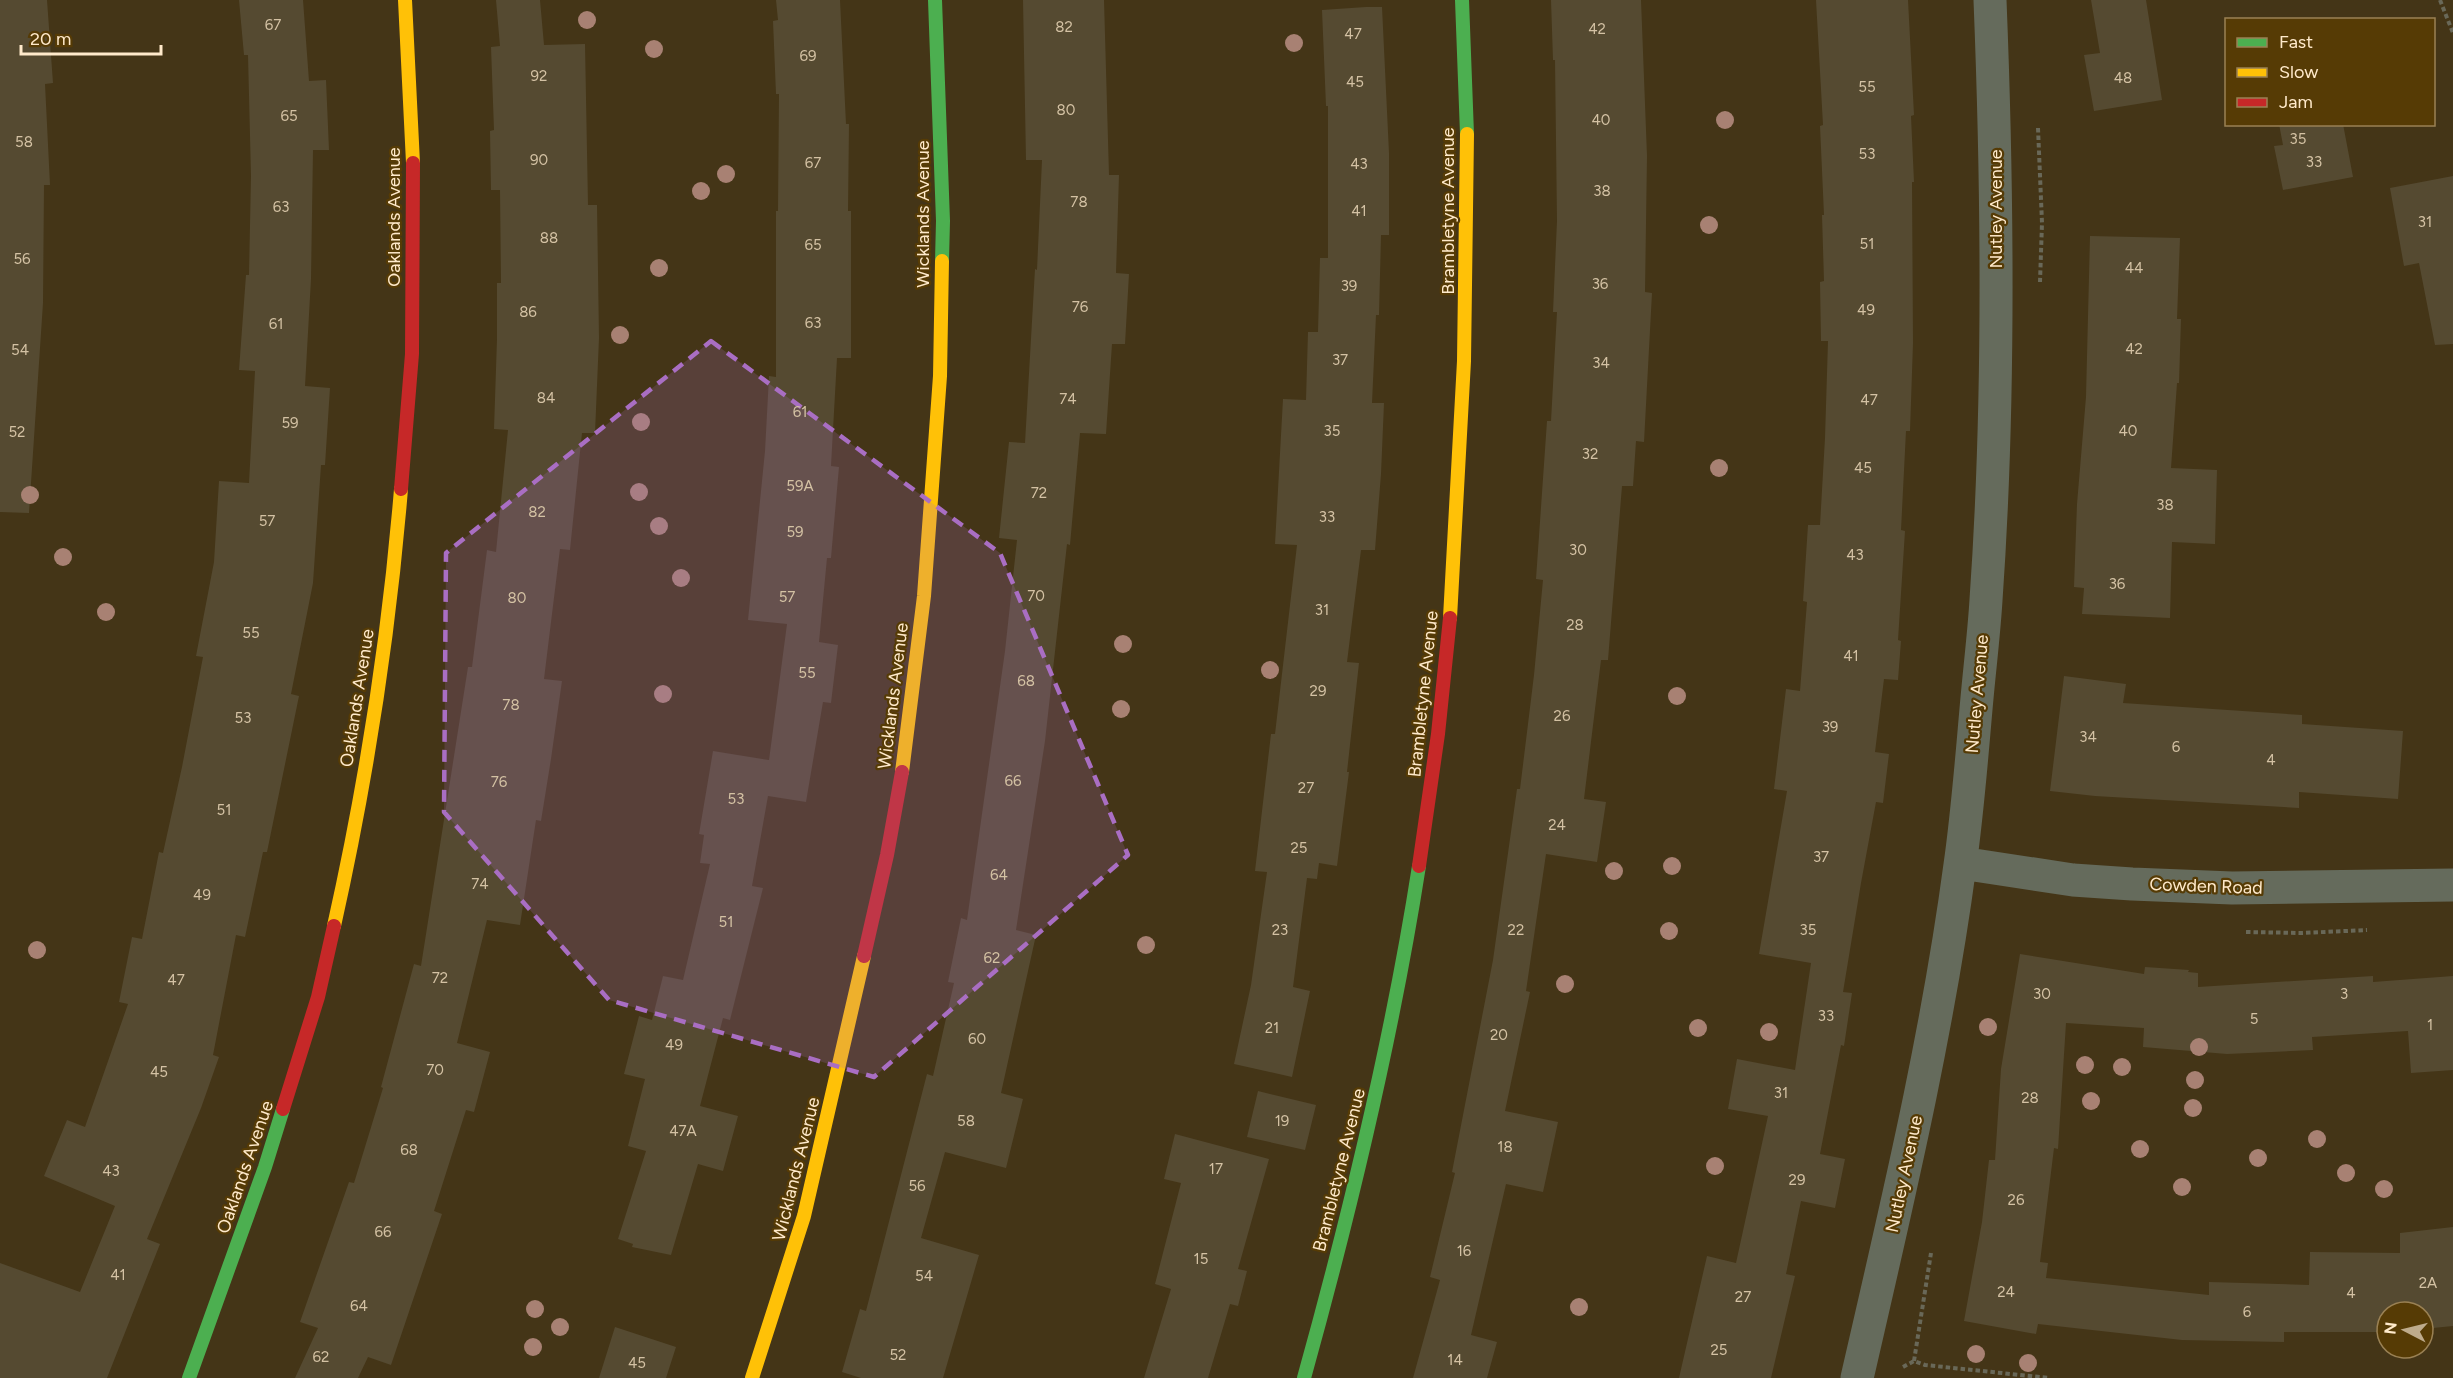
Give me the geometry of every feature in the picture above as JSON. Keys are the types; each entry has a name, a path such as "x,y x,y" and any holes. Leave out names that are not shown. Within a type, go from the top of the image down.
{"street":[{"name":"Oaklands Avenue","path":"189,1378 265,1167 318,997 350,855 380,671 401,490 412,354 414,182 405,0"},
{"name":"Wicklands Avenue","path":"752,1378 804,1216 816,1170 882,878 907,743 925,585 940,376 943,221 935,0"},
{"name":"Brambletyne Avenue","path":"1304,1378 1372,1111 1408,933 1439,732 1455,545 1466,331 1468,218 1462,0"},
{"name":"Nutley Avenue","path":"1857,1378 1906,1166 1960,863 1986,604 1993,456 1997,194 1990,0"},
{"name":"Cowden Road","path":"1960,863 2073,880 2145,885 2232,888 2453,885"}],"path":[{"path":"2440,0 2453,33"},
{"path":"2236,932 2302,933 2370,930"},
{"path":"1932,1250 1914,1361 1925,1365 2049,1378"}],"highlighted area":[{"path":"711,341 1000,553 1128,855 874,1077 609,1000 444,812 446,553"}],"building":[{"path":"0,0 47,0 53,83 45,84 50,185 44,185 43,303 29,513 0,512"},
{"path":"239,0 303,0 309,81 326,80 329,150 313,150 311,279 305,386 330,388 325,465 321,465 313,583 291,694 299,696 267,852 263,852 245,937 236,935 213,1055 219,1057 201,1108 147,1239 160,1244 107,1378 0,1378 0,1263 80,1292 115,1206 44,1176 67,1120 85,1127 128,1004 119,1002 132,937 142,939 159,852 163,853 182,767 203,657 196,656 214,562 219,481 249,483 255,371 239,370 246,275 249,275 251,176 248,55 244,55"},
{"path":"496,0 540,0 544,45 585,44 588,205 597,205 599,338 595,433 582,433 570,550 560,549 544,679 562,681 551,759 541,821 536,820 520,925 487,920 457,1043 490,1052 474,1112 466,1110 434,1211 442,1214 391,1365 368,1357 358,1378 295,1378 318,1328 300,1322 349,1182 354,1183 383,1088 381,1087 414,964 421,966 468,667 472,667 487,550 496,552 508,430 494,429 497,283 501,283 500,190 491,190 490,131 494,130 491,47 500,46"},
{"path":"776,0 840,0 846,124 849,124 851,358 837,358 831,466 839,467 831,558 827,558 819,642 838,645 831,703 823,702 806,802 768,796 752,886 763,888 730,1020 723,1018 700,1106 738,1116 723,1171 698,1164 671,1255 632,1247 633,1244 618,1239 646,1151 628,1146 645,1079 624,1074 639,1016 652,1020 663,976 683,980 710,864 700,863 704,835 699,834 713,751 769,760 787,624 748,620 765,451 769,376 776,377 779,94 776,94 773,21 778,20"},
{"path":"1023,0 1104,0 1109,175 1119,175 1116,273 1129,274 1125,344 1112,344 1106,434 1080,433 1070,545 1067,544 1045,741 1016,930 1036,935 1001,1093 1023,1099 1006,1168 945,1152 921,1238 979,1255 943,1378 861,1378 842,1372 860,1309 866,1311 927,1074 933,1076 954,983 948,982 961,918 967,920 1005,651 1017,540 999,538 1009,442 1025,443 1042,160 1026,160"},
{"path":"1551,0 1641,0 1647,156 1645,292 1652,293 1644,442 1636,441 1633,486 1622,486 1608,660 1601,660 1584,799 1606,802 1597,862 1546,854 1526,991 1530,992 1505,1111 1558,1122 1543,1192 1506,1184 1471,1335 1497,1342 1487,1378 1413,1378 1440,1280 1430,1277 1455,1173 1452,1172 1493,960 1517,789 1520,789 1534,675 1543,580 1536,579 1547,421 1551,421 1557,312 1553,312 1557,221 1555,60 1553,60"},
{"path":"1816,0 1908,0 1914,115 1911,116 1914,182 1912,182 1913,343 1910,431 1906,431 1901,530 1905,531 1898,640 1901,641 1898,680 1884,679 1875,752 1889,754 1883,803 1876,802 1861,883 1843,992 1852,993 1844,1046 1841,1045 1820,1154 1845,1159 1835,1208 1801,1201 1786,1274 1795,1276 1771,1378 1679,1378 1707,1256 1736,1263 1768,1116 1728,1109 1737,1059 1795,1070 1811,963 1759,954 1787,791 1774,789 1786,689 1800,691 1807,602 1803,601 1808,525 1820,525 1828,341 1821,341 1820,282 1824,281 1822,215 1824,215 1820,126 1823,125"},
{"path":"2091,0 2146,0 2162,100 2094,111 2084,55 2100,53"},
{"path":"1382,7 1389,153 1389,235 1381,235 1379,315 1376,315 1372,403 1384,403 1381,474 1375,550 1361,550 1347,662 1359,663 1347,772 1349,772 1337,866 1319,863 1317,879 1307,878 1293,987 1310,991 1292,1077 1234,1064 1251,985 1267,872 1255,871 1271,734 1275,734 1297,545 1275,544 1283,399 1306,400 1308,332 1318,332 1320,258 1328,258 1328,106 1326,106 1322,10"},
{"path":"2279,126 2343,126 2353,177 2283,190 2274,146 2283,145"},
{"path":"2453,176 2453,344 2435,345 2419,263 2404,266 2390,188"},
{"path":"2090,236 2180,238 2177,319 2181,319 2179,383 2177,383 2171,468 2217,470 2215,544 2172,542 2170,618 2082,614 2084,588 2074,587 2077,504 2086,397"},
{"path":"2064,676 2126,684 2123,703 2302,715 2302,724 2403,731 2398,799 2299,792 2299,808 2095,796 2050,791"},
{"path":"2020,954 2144,974 2145,967 2189,970 2188,972 2198,973 2198,987 2373,976 2373,982 2453,976 2453,1070 2411,1073 2408,1031 2312,1037 2313,1050 2227,1054 2143,1047 2144,1028 2066,1023 2058,1149 2054,1148 2040,1262 2048,1263 2046,1278 2209,1295 2209,1282 2309,1285 2310,1252 2400,1253 2400,1233 2453,1227 2453,1326 2435,1328 2435,1300 2375,1300 2375,1332 2284,1332 2284,1342 2182,1340 2038,1324 2036,1334 1964,1321 1982,1222 1989,1160 1995,1160 2001,1069"},
{"path":"1258,1091 1316,1105 1305,1150 1247,1137"},
{"path":"1175,1134 1269,1159 1238,1269 1247,1271 1238,1306 1230,1304 1208,1378 1144,1378 1171,1289 1155,1284 1181,1183 1164,1179"},
{"path":"615,1327 676,1347 666,1378 599,1378"}],"traffic: fast":[{"path":"935,0 943,221 942,261"},
{"path":"1462,0 1467,134"},
{"path":"1304,1378 1369,1123 1396,995 1419,866"},
{"path":"189,1378 265,1167 283,1109"}],"traffic: slow":[{"path":"405,0 413,163"},
{"path":"1450,618 1464,361 1467,134"},
{"path":"902,772 924,596 940,376 942,261"},
{"path":"334,926 375,709 390,599 401,489"},
{"path":"752,1378 804,1216 864,956"}],"traffic: jam":[{"path":"401,489 412,354 413,163"},
{"path":"1419,866 1438,734 1450,618"},
{"path":"864,956 887,855 902,772"},
{"path":"283,1109 318,997 334,926"}]}
